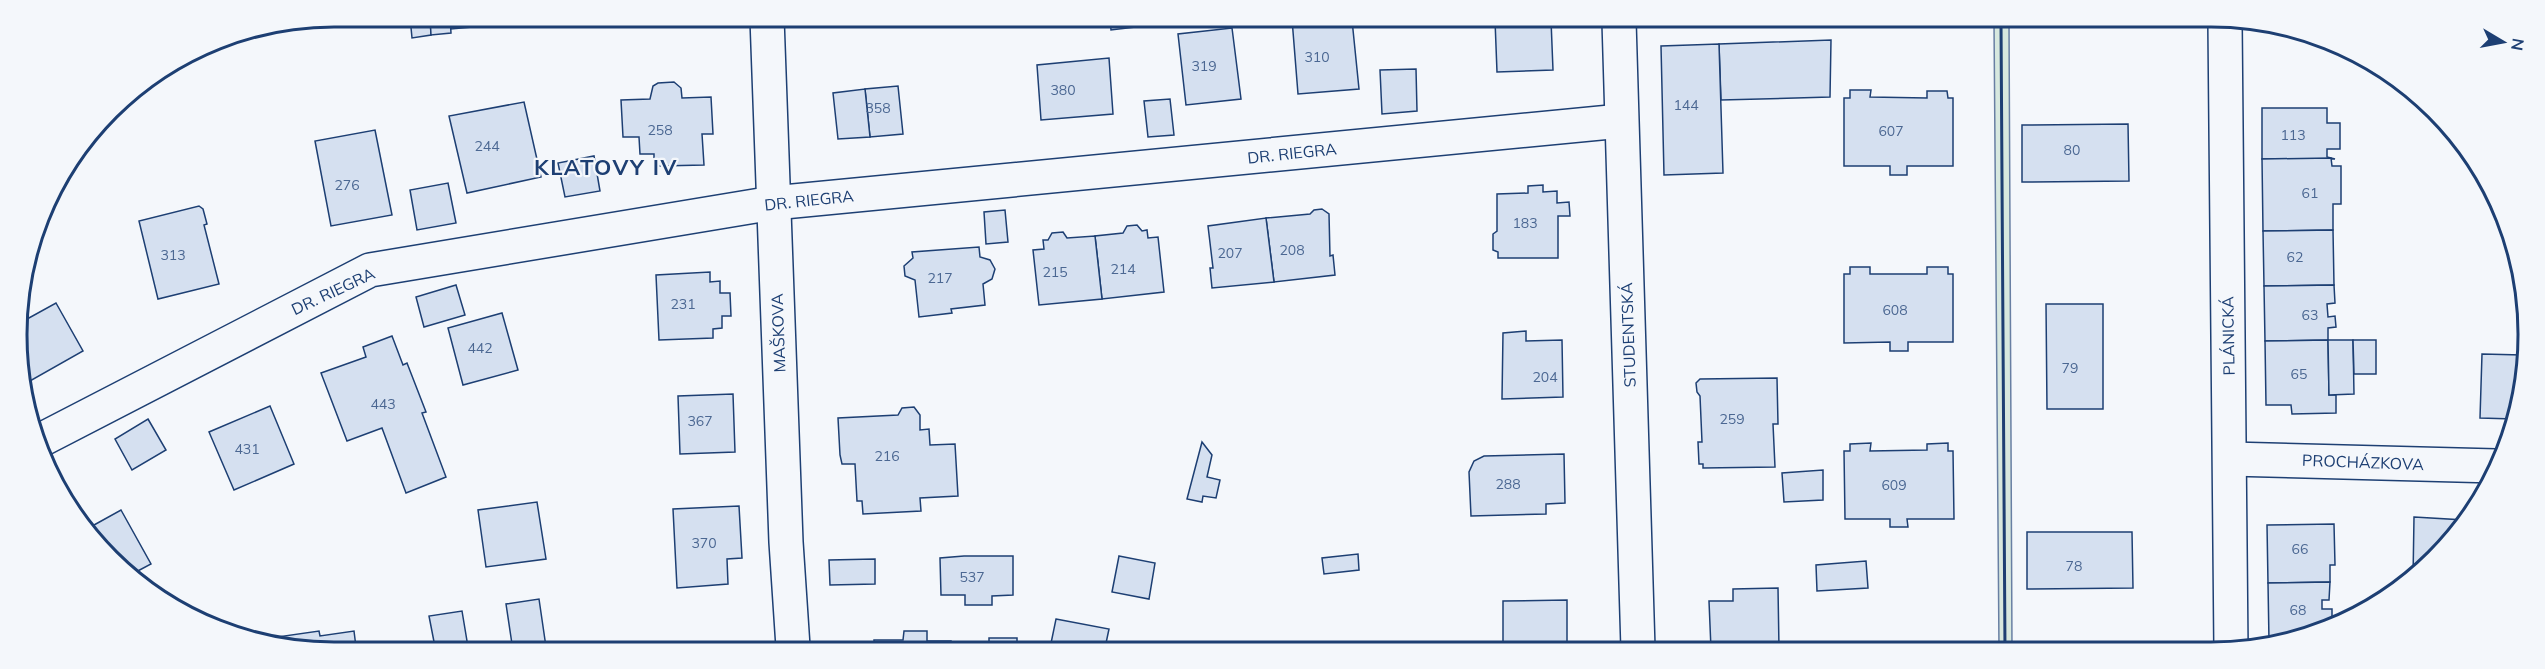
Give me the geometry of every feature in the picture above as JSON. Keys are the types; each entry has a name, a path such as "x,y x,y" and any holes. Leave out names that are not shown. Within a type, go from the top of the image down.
{"street":[{"name":"MAŠKOVA","path":"767,27 786,542 793,642"},
{"name":"STUDENTSKÁ","path":"1619,27 1638,642"},
{"name":"PLÁNICKÁ","path":"2225,28 2231,641"},
{"name":"DR. RIEGRA","path":"45,438 370,270 773,202 1621,121"},
{"name":"PROCHÁZKOVA","path":"2230,459 2488,466"}],"shaded area":[{"path":"1994,27 2009,27 2012,642 1999,642"}],"building":[{"path":"411,27 431,27 431,35 412,38"},
{"path":"431,27 451,27 451,33 431,35"},
{"path":"1111,27 1135,27 1111,30"},
{"path":"1293,27 1353,27 1359,89 1298,94"},
{"path":"1495,27 1551,27 1553,70 1497,72"},
{"path":"1232,28 1241,99 1186,105 1178,34"},
{"path":"1831,40 1830,97 1721,100 1719,44"},
{"path":"1719,44 1723,173 1664,175 1661,46"},
{"path":"1109,58 1113,114 1041,120 1037,65"},
{"path":"1416,69 1417,111 1382,114 1380,70"},
{"path":"674,82 681,88 682,98 711,97 713,134 702,134 704,165 659,166 654,162 654,154 640,154 639,137 623,137 621,100 650,99 653,86 658,83"},
{"path":"898,86 903,134 870,137 865,89"},
{"path":"865,89 870,137 838,139 833,93"},
{"path":"1850,90 1871,90 1870,97 1927,98 1927,91 1947,91 1948,98 1953,98 1953,166 1907,166 1907,175 1890,175 1890,166 1844,166 1844,98 1850,98"},
{"path":"1170,99 1174,135 1148,137 1144,101"},
{"path":"524,102 541,177 467,193 449,116"},
{"path":"2262,108 2327,108 2327,123 2340,123 2340,149 2327,149 2327,157 2335,159 2262,159"},
{"path":"2128,124 2129,181 2022,182 2022,125"},
{"path":"375,130 392,215 331,226 315,141"},
{"path":"594,156 600,191 565,197 558,163"},
{"path":"2331,158 2332,166 2341,166 2341,204 2333,204 2333,230 2263,231 2262,159"},
{"path":"448,183 456,223 417,230 410,190"},
{"path":"1543,185 1543,192 1557,191 1557,203 1569,202 1570,216 1558,216 1558,258 1498,258 1498,252 1493,250 1493,234 1497,231 1497,194 1528,193 1528,186"},
{"path":"199,206 203,209 207,224 204,225 219,284 158,299 139,221"},
{"path":"1322,209 1329,214 1330,256 1333,255 1335,275 1274,282 1266,218 1310,214 1314,210"},
{"path":"1005,210 1008,242 986,244 984,212"},
{"path":"1266,218 1274,282 1212,288 1210,268 1213,268 1208,226"},
{"path":"1137,225 1142,231 1147,230 1148,238 1158,237 1164,292 1102,299 1095,236 1123,233 1127,226"},
{"path":"2333,230 2334,285 2264,286 2263,231"},
{"path":"1063,232 1067,238 1095,236 1102,299 1039,305 1033,250 1044,249 1043,240 1048,240 1052,233"},
{"path":"979,247 980,257 990,260 995,269 992,279 983,284 985,305 951,309 952,313 919,317 915,280 905,276 904,266 913,258 912,252"},
{"path":"1850,267 1870,267 1870,274 1927,274 1927,267 1948,267 1948,274 1953,274 1953,342 1908,342 1908,351 1890,351 1890,342 1844,343 1844,274 1850,274"},
{"path":"710,272 710,282 720,281 720,293 730,293 731,316 722,316 722,328 713,329 713,338 659,340 656,275"},
{"path":"456,285 465,315 424,327 416,297"},
{"path":"2334,285 2335,303 2327,304 2328,317 2335,316 2336,327 2328,328 2328,340 2265,341 2264,286"},
{"path":"56,303 83,351 31,381 28,319"},
{"path":"2046,304 2103,304 2103,409 2047,409"},
{"path":"502,313 518,370 463,385 448,328"},
{"path":"1526,331 1526,341 1562,340 1563,397 1502,399 1503,333"},
{"path":"392,336 403,365 407,363 426,412 422,413 446,477 406,493 382,428 347,441 321,373 366,357 363,347"},
{"path":"2328,340 2329,395 2336,395 2336,413 2292,414 2291,405 2266,405 2265,341"},
{"path":"2328,340 2353,340 2354,394 2329,395"},
{"path":"2353,340 2376,340 2376,374 2354,374"},
{"path":"2482,354 2517,355 2506,419 2480,418"},
{"path":"1777,378 1778,424 1773,424 1775,467 1703,468 1703,464 1699,464 1698,442 1702,442 1700,396 1696,383 1700,379"},
{"path":"733,394 735,452 680,454 678,396"},
{"path":"270,406 294,464 234,490 209,432"},
{"path":"914,407 920,415 920,430 929,429 930,445 955,444 958,496 920,498 921,511 863,514 862,501 857,501 855,464 842,464 838,418 898,415 902,408"},
{"path":"148,419 166,450 132,470 115,439"},
{"path":"1202,442 1212,455 1207,477 1220,480 1216,498 1203,496 1202,502 1187,499"},
{"path":"1871,443 1870,451 1927,450 1927,444 1948,443 1948,451 1953,451 1954,519 1907,519 1908,527 1890,527 1890,519 1845,519 1844,451 1850,451 1850,444"},
{"path":"1564,454 1565,503 1546,504 1546,514 1471,516 1469,472 1474,461 1484,456"},
{"path":"1823,470 1823,500 1784,502 1782,473"},
{"path":"537,502 546,559 486,567 478,510"},
{"path":"739,506 742,558 727,559 728,584 677,588 673,509"},
{"path":"121,510 151,564 138,571 117,552 94,525"},
{"path":"2414,517 2456,520 2442,537 2413,566"},
{"path":"2334,524 2335,565 2330,565 2330,582 2268,583 2267,525"},
{"path":"2027,532 2132,532 2133,588 2027,589"},
{"path":"1358,554 1359,570 1324,574 1322,558"},
{"path":"1013,556 1013,595 992,596 992,605 965,605 965,595 941,595 940,558"},
{"path":"1119,556 1155,563 1149,599 1112,592"},
{"path":"875,559 875,584 830,585 829,560"},
{"path":"1866,561 1868,588 1817,591 1816,565"},
{"path":"2330,582 2329,600 2322,600 2322,609 2332,609 2332,617 2290,632 2269,636 2268,583"},
{"path":"1778,588 1779,642 1711,642 1709,601 1733,601 1733,589"},
{"path":"539,599 545,642 512,642 506,604"},
{"path":"1567,600 1567,642 1503,642 1503,601"},
{"path":"462,611 467,642 434,642 429,616"},
{"path":"1056,619 1109,629 1106,642 1051,642"},
{"path":"319,631 320,636 354,631 355,642 314,641 279,637"},
{"path":"904,631 927,631 927,641 951,642 874,642 874,640 903,640"},
{"path":"989,638 1017,638 1017,642 989,642"}],"wall":[{"path":"2001,27 2005,642"}],"district":[{"name":"KLATOVY IV","path":"606,167"}]}
